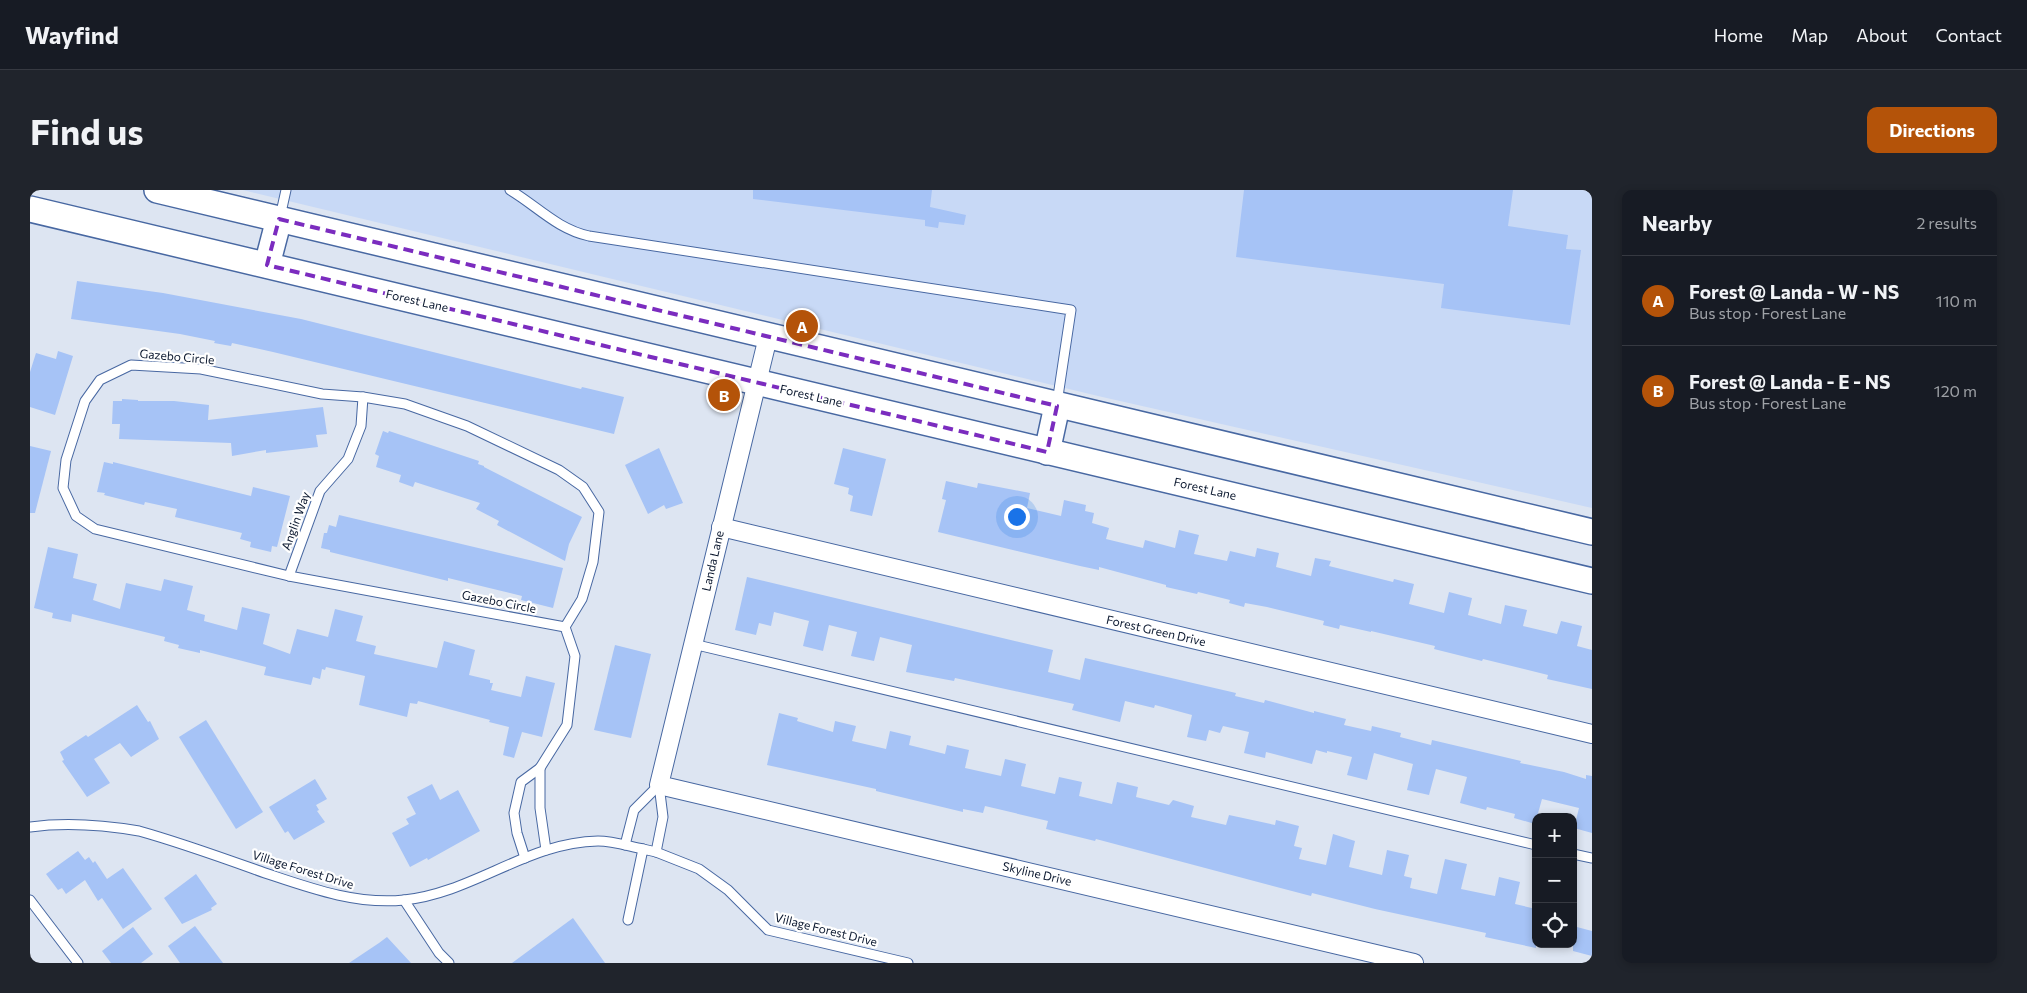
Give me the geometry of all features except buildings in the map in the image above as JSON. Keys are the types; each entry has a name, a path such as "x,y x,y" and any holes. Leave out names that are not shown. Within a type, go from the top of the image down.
{"main road":[{"path":"157,190 1592,532"},
{"name":"Forest Lane","path":"30,209 1592,581"},
{"path":"267,265 279,220"},
{"path":"1047,452 1057,406"}],"street":[{"name":"Landa Lane","path":"659,785 768,337"},
{"name":"Forest Green Drive","path":"721,527 1592,734"},
{"name":"Skyline Drive","path":"659,785 1414,963"}],"lane":[{"path":"279,220 286,190"},
{"path":"510,190 556,223 589,236 1071,310 1057,406"},
{"name":"Gazebo Circle","path":"131,366 201,369 322,394 363,397 405,404 467,426 559,470 583,487 598,512 593,562 582,599 565,627 289,576 95,530 76,516 63,488 66,460 85,401 100,380 131,366"},
{"name":"Anglin Way","path":"289,576 320,491 348,459 361,426 363,397"},
{"path":"525,858 517,833 514,813 521,782 540,768 567,725 575,656 565,627"},
{"path":"693,644 1532,844"},
{"path":"540,768 540,808 546,850"},
{"path":"625,845 634,810 659,785"},
{"path":"656,852 664,817 659,785"},
{"name":"Village Forest Drive","path":"30,827 88,825 139,831 332,894 372,901 404,900 431,896 546,850 600,841 656,852 699,869 728,890 768,930 908,963"},
{"path":"628,920 643,849"},
{"path":"1577,855 1592,858"},
{"path":"30,900 78,963"},
{"path":"404,900 439,953 449,963"}],"highlighted area":[{"path":"279,219 1057,406 1047,452 267,265"}],"shaded area":[{"path":"243,190 1592,190 1592,508 1098,396"}],"place":[{"name":"Forest @ Landa - W - NS","path":"802,326"},
{"name":"Forest @ Landa - E - NS","path":"724,395"}]}
